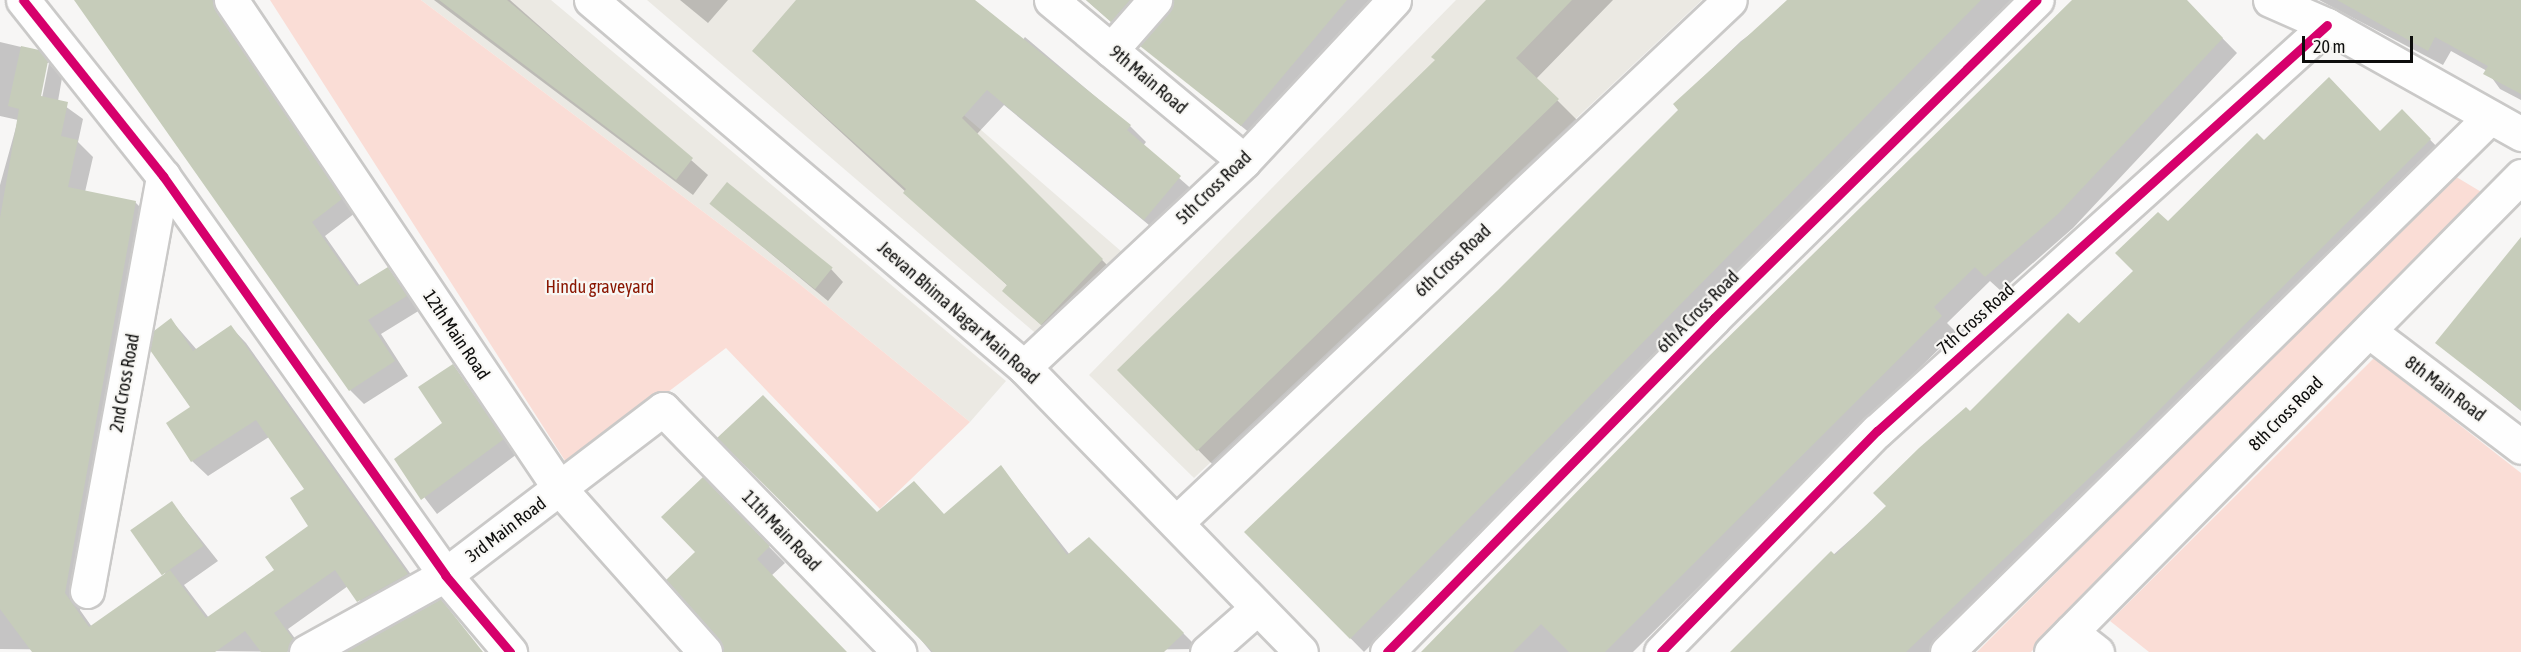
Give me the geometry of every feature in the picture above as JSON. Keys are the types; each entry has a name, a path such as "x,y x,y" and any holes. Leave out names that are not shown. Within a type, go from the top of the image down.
{"street":[{"path":"23,0 163,176 445,575 510,652"},
{"name":"12th Main Road","path":"231,0 560,489 705,652"},
{"name":"Jeevan Bhima Nagar Main Road","path":"591,0 1024,367 1301,652"},
{"name":"9th Main Road","path":"1052,0 1244,161"},
{"path":"1111,50 1155,0"},
{"name":"5th Cross Road","path":"1024,367 1244,161 1394,0"},
{"name":"6th Cross Road","path":"1176,522 1730,0"},
{"name":"6th A Cross Road","path":"1388,652 1714,318 2037,0"},
{"path":"2271,0 2327,25 2521,134"},
{"name":"7th Cross Road","path":"1661,652 1877,431 2327,25"},
{"path":"1947,652 2490,117"},
{"name":"2nd Cross Road","path":"87,591 163,176"},
{"name":"8th Cross Road","path":"2061,642 2521,176"},
{"name":"8th Main Road","path":"2369,331 2521,447"},
{"name":"3rd Main Road","path":"306,652 445,575 663,409"},
{"name":"11th Main Road","path":"663,409 899,652"},
{"path":"1207,652 1257,608"},
{"path":"2061,642 2097,652"}],"shaded area":[{"path":"421,0 551,0 1006,381 970,422 797,282"},
{"path":"647,0 831,0 1122,252 1040,337"},
{"path":"1456,0 1702,0 1194,478 1089,375"}],"green space":[{"name":"Hindu graveyard","path":"270,0 421,0 797,282 970,422 880,509 726,348 569,467"},
{"path":"2453,175 2483,193 2031,652 1977,652"},
{"path":"2374,358 2521,473 2521,652 2149,652 2110,621"}],"building":[{"path":"74,0 212,0 342,199 312,222 357,286 388,267 407,296 368,320 395,361 349,391"},
{"path":"439,0 507,0 693,158 676,180"},
{"path":"796,0 975,0 1131,125 1127,130 1181,176 1144,220 987,90 962,118 1103,259 1041,325 1002,291 1007,285 903,193 906,189 752,51"},
{"path":"1086,0 1130,0 1111,22"},
{"path":"1173,0 1347,0 1241,126 1140,46"},
{"path":"1486,0 1572,0 1516,58 1559,99 1197,451 1117,370 1435,60 1431,57"},
{"path":"1787,0 1981,0 1350,639 1244,532 1498,290 1678,110 1673,104"},
{"path":"2072,0 2187,0 2223,38 2058,214 1985,277 1975,267 1934,307 1942,316 1605,652 1569,652 1541,624 1513,652 1421,652 1706,359"},
{"path":"2337,0 2521,0 2521,94 2483,74 2488,66 2435,37 2428,51"},
{"path":"21,46 39,50 48,61 41,96 68,102 61,136 78,140 68,187 136,201 65,593 89,627 170,570 206,618 274,570 265,557 308,526 290,498 304,489 256,420 191,462 166,423 190,407 150,350 154,331 171,318 193,351 231,325 408,574 357,602 335,570 274,613 293,639 287,652 261,652 245,631 215,652 32,652 0,609 0,218 19,109 8,106"},
{"path":"2329,77 2380,131 2402,109 2431,139 2126,443 1906,652 1730,652 1831,551 1835,555 1886,506 1873,493 1919,448 1966,407 1970,411 2068,313 2079,323 2133,271 2115,253 2158,212 2168,221 2257,133 2264,140"},
{"path":"727,182 833,268 815,289 709,204"},
{"path":"2521,237 2521,410 2435,343"},
{"path":"453,364 504,439 421,500 394,459 442,423 418,387"},
{"path":"763,395 877,512 914,481 944,514 1001,465 1067,555 1089,537 1184,633 1164,652 933,652 717,438"},
{"path":"703,477 770,546 757,559 847,652 723,652 719,640 666,580 695,552 661,517"},
{"path":"172,501 204,546 162,575 130,530"},
{"path":"441,599 483,652 345,652 434,603"}],"cycle path":[{"path":"23,0 163,176 445,575 510,652"},
{"path":"1387,652 1714,318 2037,0"},
{"path":"1661,652 1877,431 2327,25"}]}
